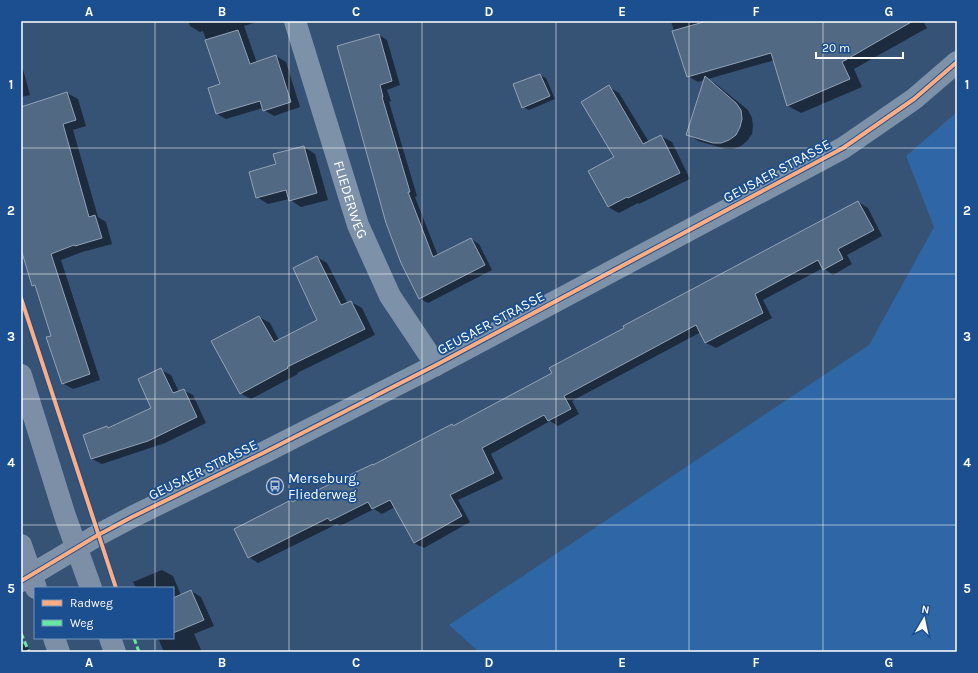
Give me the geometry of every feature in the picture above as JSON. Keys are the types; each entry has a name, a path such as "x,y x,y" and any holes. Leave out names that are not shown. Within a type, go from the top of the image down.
{"main road":[{"path":"21,376 77,548 92,587"},
{"path":"21,546 29,581"},
{"path":"54,639 59,652"},
{"path":"110,639 115,652"}],"street":[{"name":"FLIEDERWEG","path":"295,21 358,225 390,296 436,365"},
{"name":"GEUSAER STRASSE","path":"29,581 77,548 132,517 265,452 436,365 843,148 914,99 957,62"}],"shaded area":[{"path":"957,112 957,652 479,652 449,625 869,345 934,227 906,156"}],"building":[{"path":"707,21 913,21 842,62 850,79 787,106 771,53 687,77 672,31"},
{"path":"238,30 250,64 276,55 291,102 263,111 260,101 216,114 208,88 220,84 205,40"},
{"path":"379,34 392,81 380,85 382,97 410,192 408,192 433,257 471,238 485,265 419,299 401,263 386,223 337,46"},
{"path":"540,74 550,96 522,108 513,84"},
{"path":"705,76 736,103 741,110 742,119 736,135 721,143 713,143 686,135"},
{"path":"609,85 643,144 661,135 680,173 608,207 588,171 614,157 581,102"},
{"path":"67,92 76,120 63,124 89,217 95,215 102,238 75,246 74,245 51,254 90,374 62,384 46,337 51,336 35,285 32,286 21,249 21,107"},
{"path":"304,146 317,193 289,201 286,190 256,198 249,172 276,164 273,154"},
{"path":"858,201 874,230 838,249 843,259 823,270 818,260 755,294 763,313 705,343 696,325 564,396 571,409 548,421 544,415 482,448 494,473 450,495 462,516 414,543 390,500 372,509 368,502 330,521 328,518 248,558 234,529 291,500 292,502 373,465 452,424 453,426 552,373 549,368 624,328 623,326"},
{"path":"317,256 341,305 351,301 365,329 287,367 288,368 240,394 211,341 259,316 274,342 317,320 293,268"},
{"path":"161,368 173,393 184,389 197,417 148,441 91,459 83,435 107,426 108,428 151,408 138,379"},
{"path":"191,590 204,620 174,633 174,598"}],"marked path":[{"path":"21,633 29,652"},
{"path":"134,639 139,652"}],"cycle path":[{"path":"21,581 98,535 132,517 265,452 436,365 843,148 914,99 957,62"},
{"path":"21,298 116,587"}],"place":[{"name":"Merseburg, Fliederweg","path":"275,486"}]}
